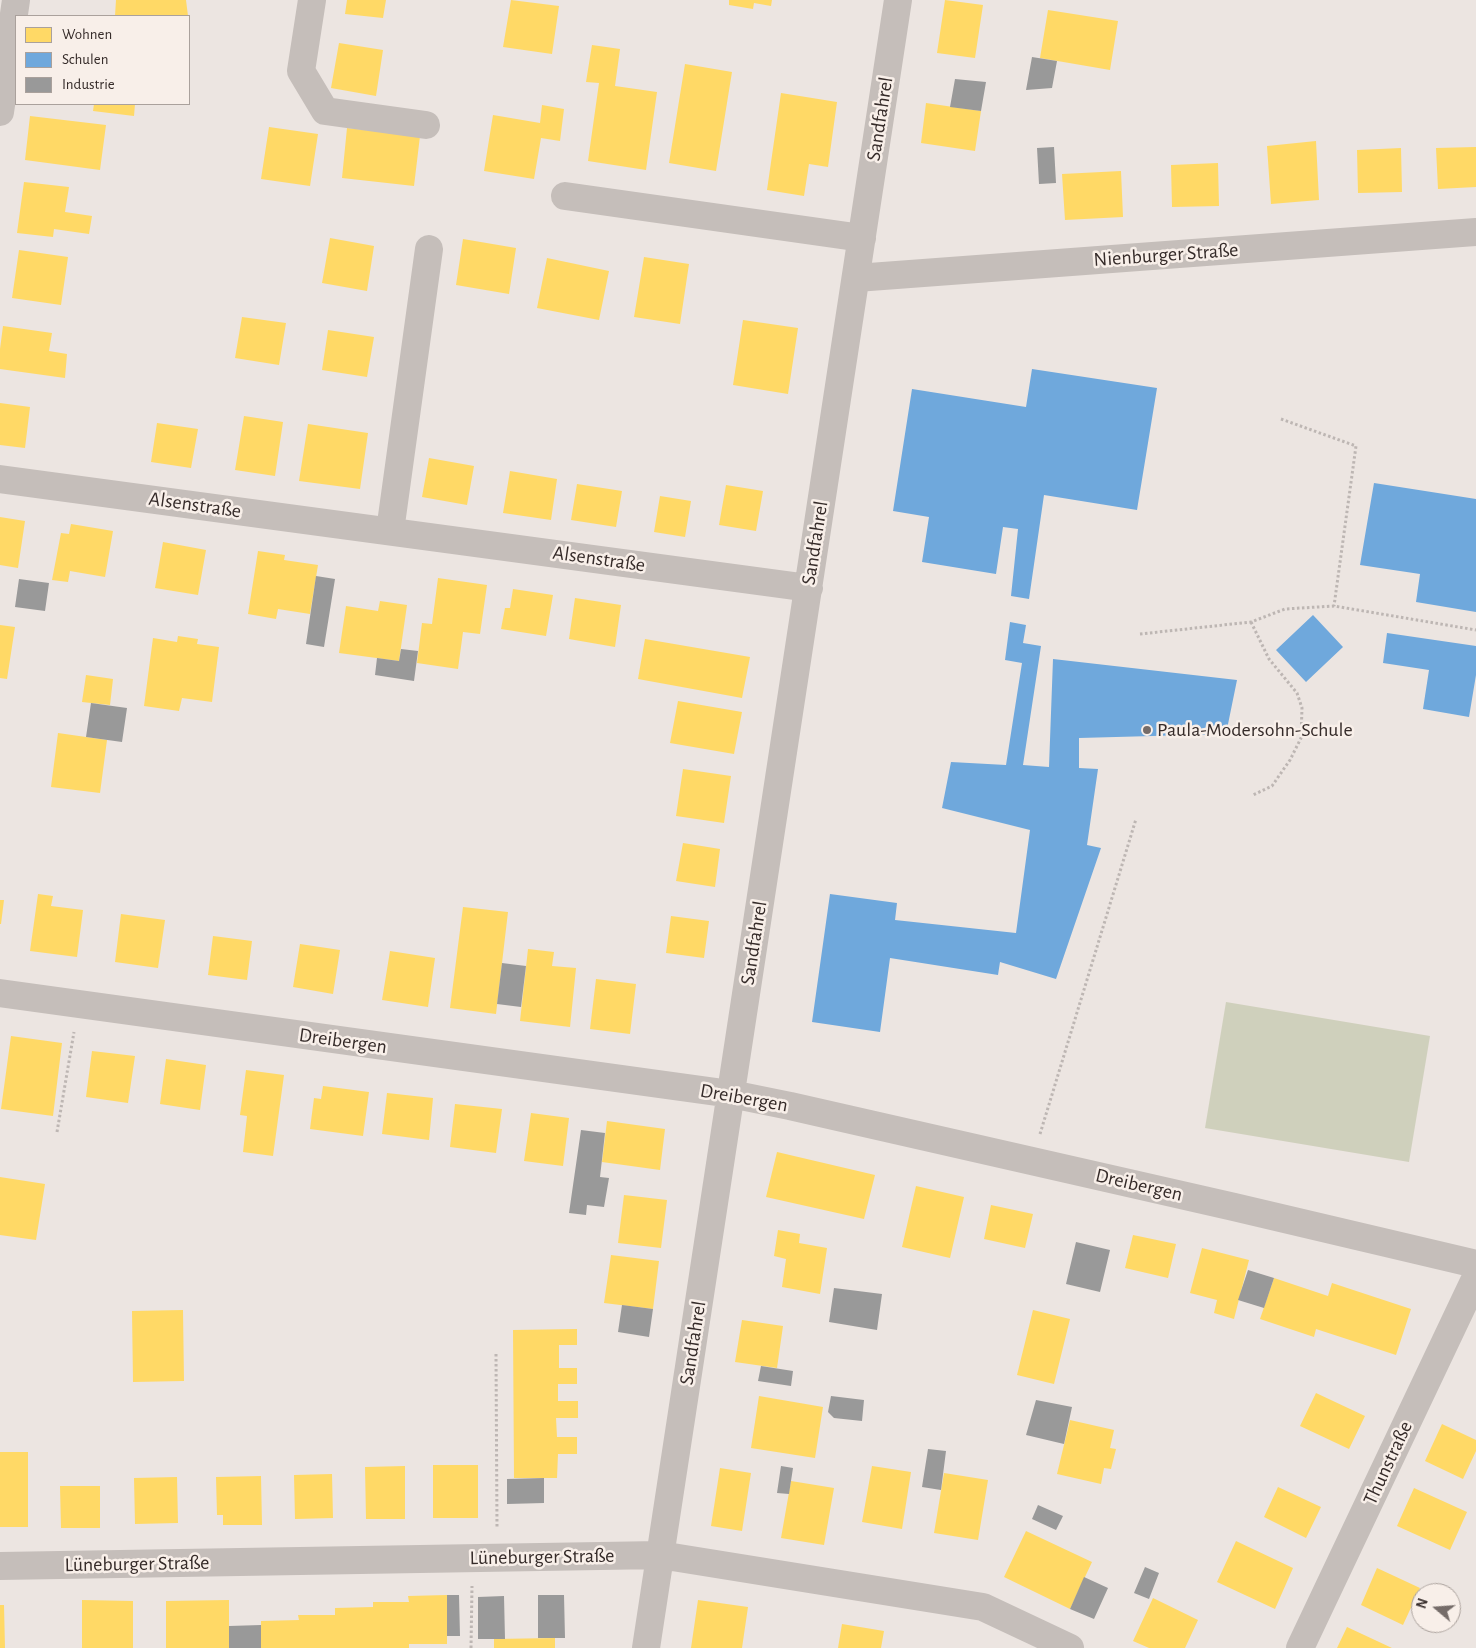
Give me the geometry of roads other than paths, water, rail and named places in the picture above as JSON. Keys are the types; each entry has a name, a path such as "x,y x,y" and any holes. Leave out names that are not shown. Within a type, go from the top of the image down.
{"street":[{"path":"0,112 16,0"},
{"path":"312,0 301,71 325,111 426,125"},
{"name":"Sandfahrel","path":"646,1648 898,0"},
{"path":"565,196 862,238"},
{"name":"Nienburger Straße","path":"856,278 1476,232"},
{"path":"390,531 429,249"},
{"name":"Alsenstraße","path":"0,479 808,588"},
{"name":"Dreibergen","path":"0,993 731,1094 1234,1206 1476,1264"},
{"name":"Thunstraße","path":"1300,1648 1476,1277"},
{"name":"Lüneburger Straße","path":"0,1566 660,1555 983,1607 1070,1648"}],"place":[{"name":"Paula-Modersohn-Schule","path":"1147,730"}]}
